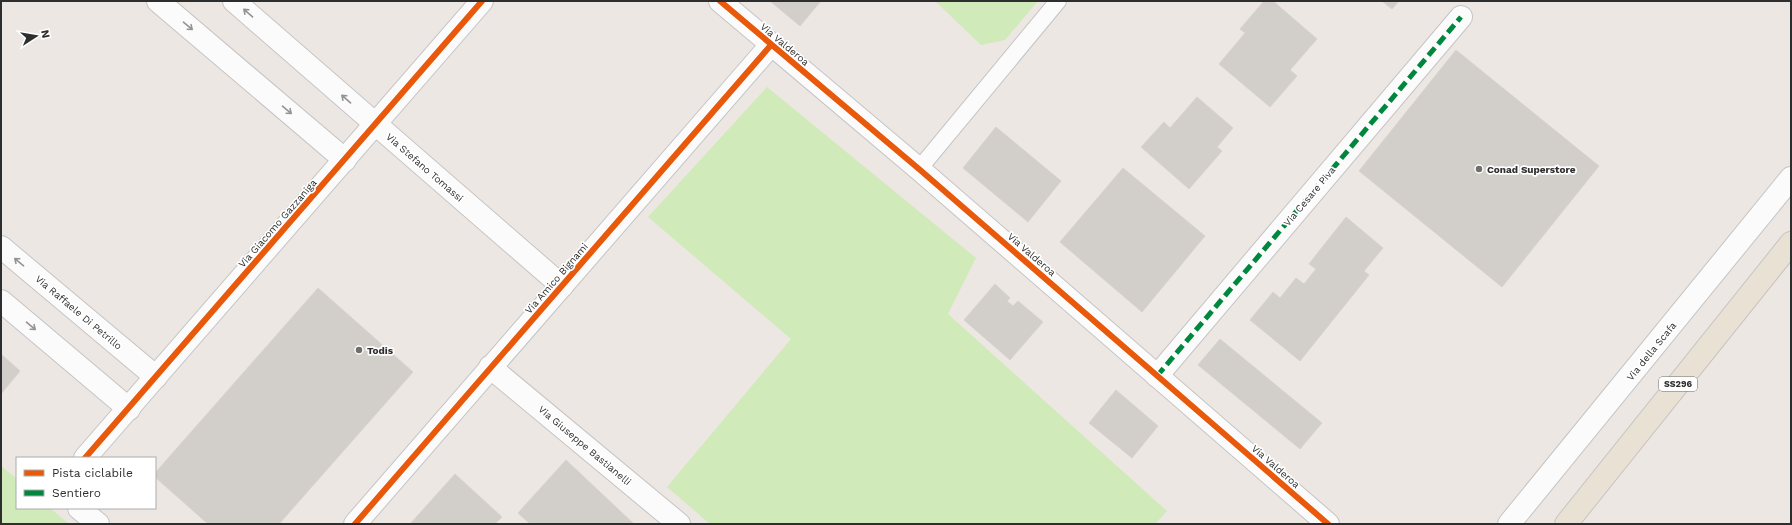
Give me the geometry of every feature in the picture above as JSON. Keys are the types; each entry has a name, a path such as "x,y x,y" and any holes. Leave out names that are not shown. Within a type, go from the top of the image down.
{"main road":[{"name":"SS296","path":"1566,524 1791,243"}],"street":[{"path":"158,1 345,160"},
{"name":"Via Stefano Tomassi","path":"234,1 562,286"},
{"name":"Via Giacomo Gazzaniga","path":"86,457 482,1"},
{"name":"Via Valderoa","path":"720,1 771,46 919,169 1328,524"},
{"name":"Via Cesare Piva","path":"1157,376 1462,17"},
{"name":"Via Amico Bignami","path":"355,524 490,367 771,46"},
{"name":"Via della Scafa","path":"1509,524 1791,178"},
{"name":"Via Raffaele Di Petrillo","path":"1,247 156,377"},
{"path":"1,301 129,409"},
{"name":"Via Giuseppe Bastianelli","path":"490,367 679,524"},
{"path":"80,509 98,524"}],"lane":[{"path":"919,169 1058,1"}],"green space":[{"path":"935,1 1038,1 1005,40 981,45"},
{"path":"767,87 976,258 948,314 1167,511 1155,524 710,524 667,487 791,339 648,217"},
{"path":"1,466 16,478 16,509 51,509 69,524 1,524"}],"building":[{"path":"770,1 821,1 800,26"},
{"path":"1264,1 1273,1 1317,39 1290,70 1297,76 1270,107 1219,64 1245,33 1240,29"},
{"path":"1382,1 1399,1 1392,9"},
{"name":"Conad Superstore","path":"1456,50 1599,166 1502,287 1359,171"},
{"path":"1197,97 1233,128 1217,147 1222,151 1189,189 1141,147 1164,122 1170,128"},
{"path":"996,127 1061,181 1028,222 963,168"},
{"path":"1123,168 1205,236 1142,312 1060,242"},
{"path":"1346,217 1383,248 1364,271 1369,275 1300,361 1250,320 1273,292 1280,298 1296,278 1304,284 1316,269 1309,264"},
{"path":"995,284 1010,298 1007,301 1013,306 1018,301 1043,322 1010,360 964,320"},
{"path":"318,288 413,372 279,524 208,524 156,478 156,472"},
{"path":"1220,339 1322,423 1300,449 1198,365"},
{"path":"1,354 20,371 1,394"},
{"path":"1116,390 1158,426 1132,458 1089,423"},
{"path":"566,460 634,524 530,524 518,513"},
{"path":"455,474 502,517 495,524 410,524"}],"marked path":[{"path":"1157,376 1461,17"}],"cycle path":[{"path":"86,457 482,1"},
{"path":"720,1 919,169 1328,524"},
{"path":"355,524 771,45"}],"place":[{"name":"Conad Superstore","path":"1479,169"},
{"name":"Todis","path":"359,350"}]}
